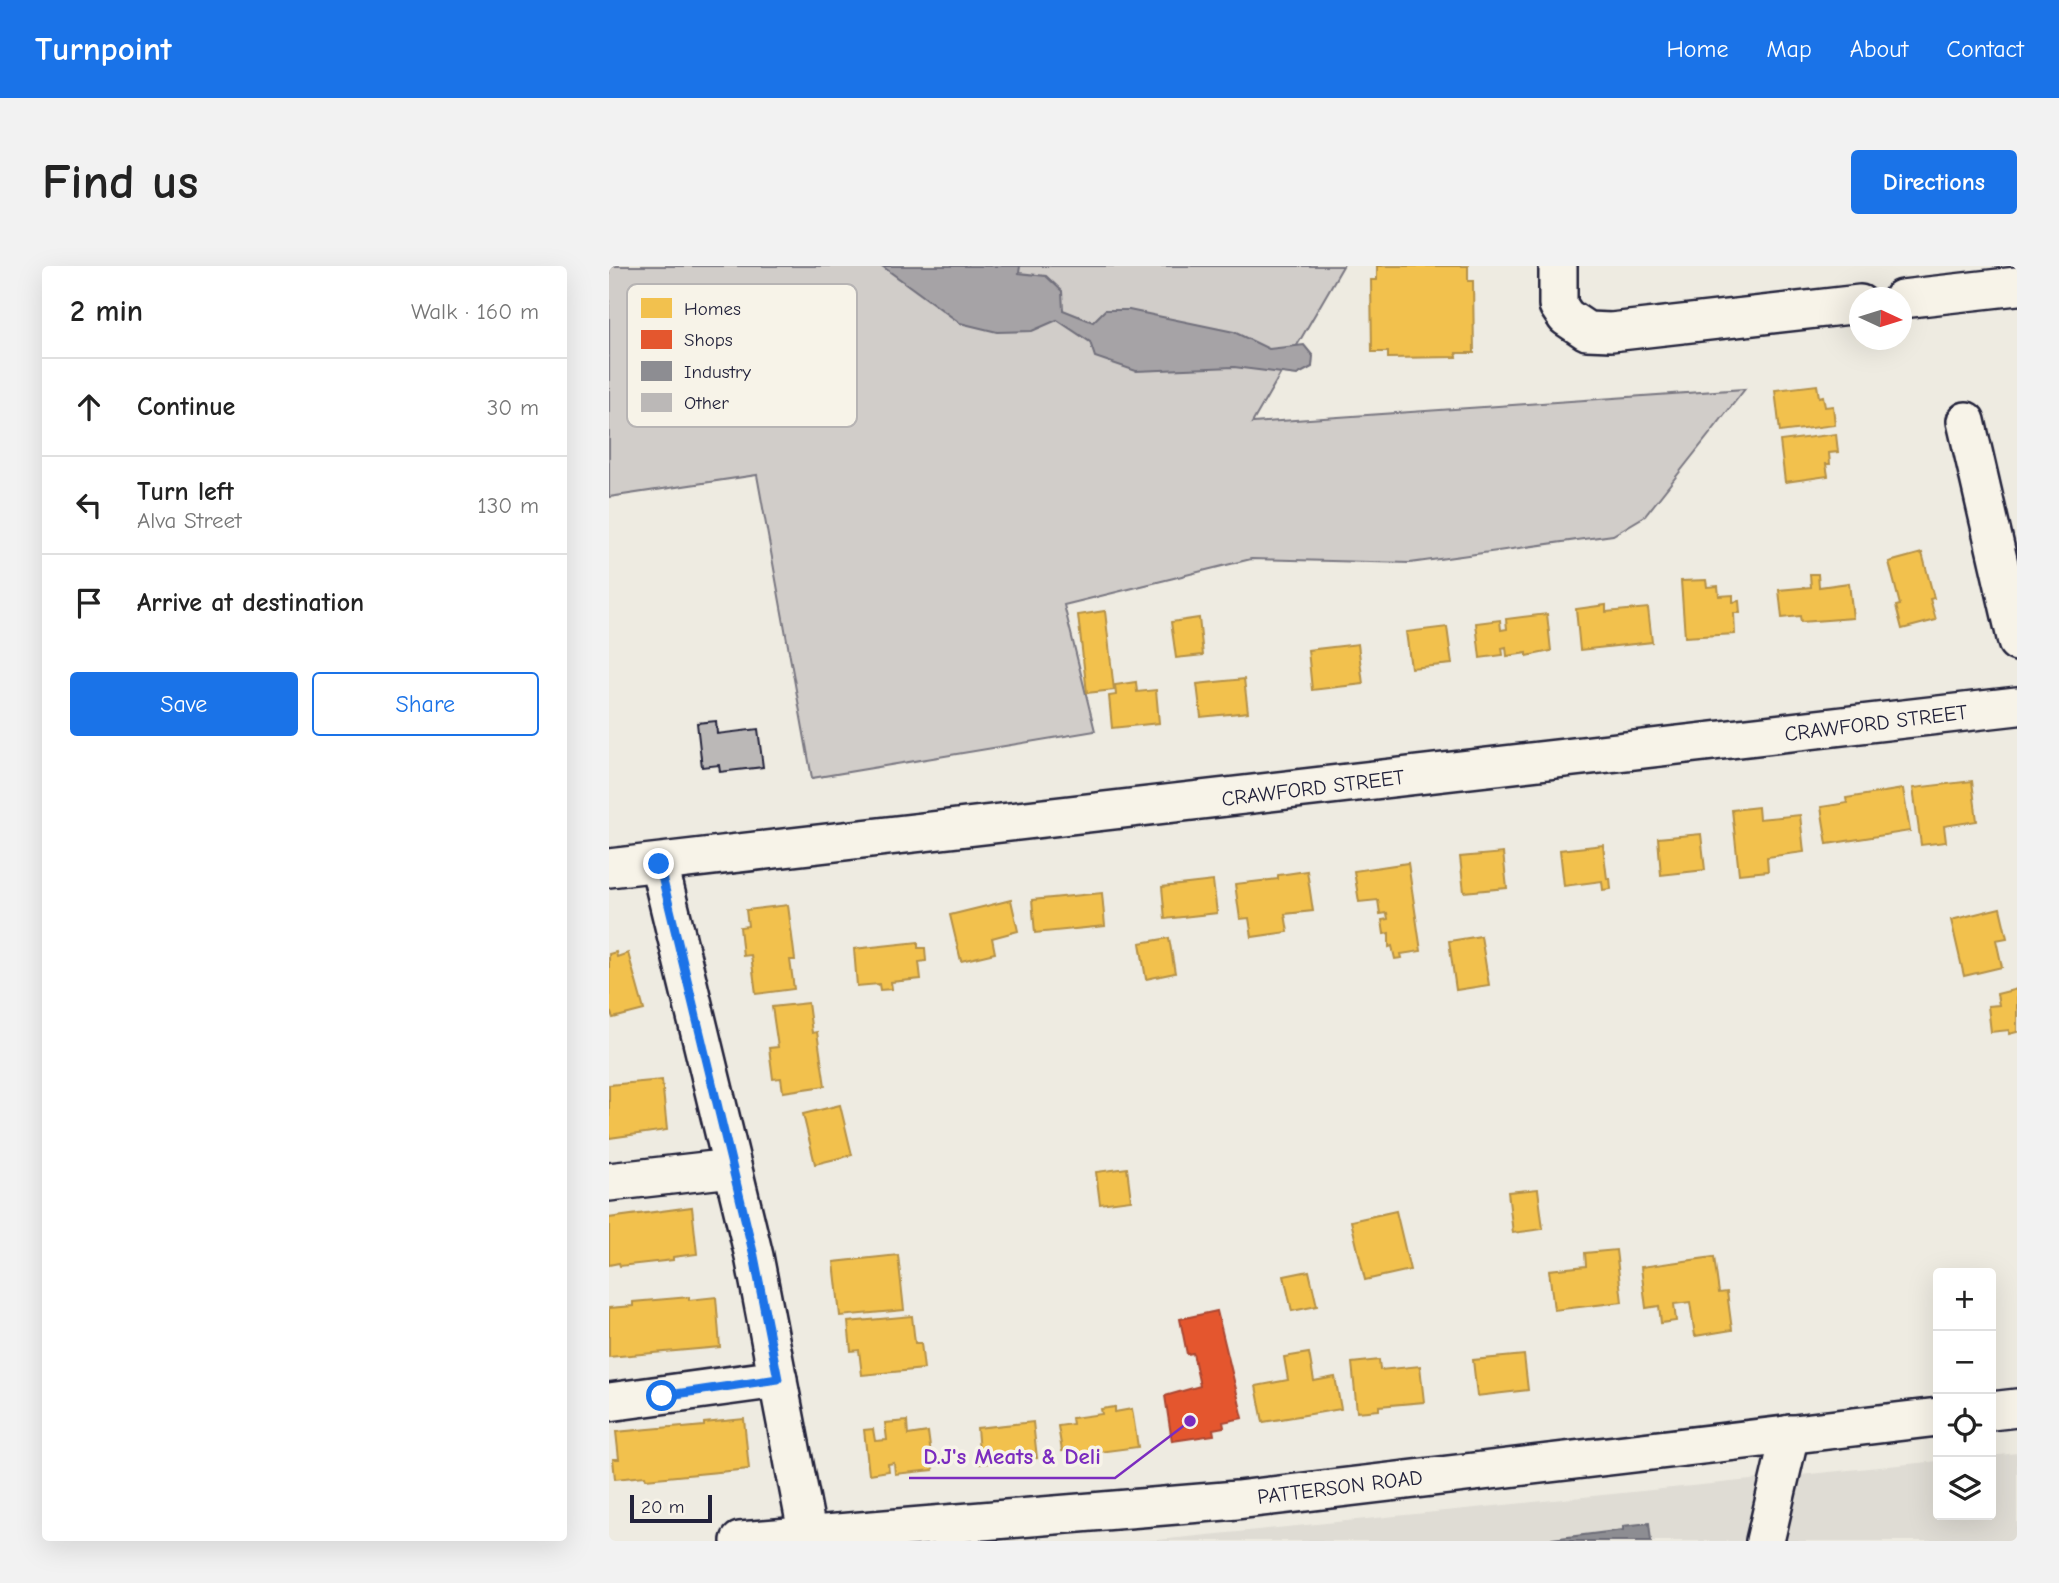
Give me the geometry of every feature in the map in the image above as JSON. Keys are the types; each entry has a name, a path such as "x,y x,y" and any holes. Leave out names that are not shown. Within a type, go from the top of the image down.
{"street":[{"path":"1558,266 1558,305 1566,317 1587,331 1611,332 1849,305"},
{"path":"1912,298 2017,286"},
{"path":"1966,421 2017,642"},
{"name":"CRAWFORD STREET","path":"609,868 2017,706"},
{"path":"659,864 754,1256 808,1537"},
{"path":"609,1182 732,1168"},
{"path":"609,1402 778,1379"},
{"path":"1996,1410 2017,1408"},
{"name":"PATTERSON ROAD","path":"740,1541 1237,1500 1933,1418"},
{"path":"1765,1541 1790,1434"}],"shaded area":[{"path":"609,266 1343,266 1252,423 1745,389 1645,516 1613,535 1410,563 1251,559 1064,605 1095,731 812,778 757,475 609,497"},
{"path":"882,266 1020,266 1019,273 1046,276 1062,291 1063,310 1093,322 1105,310 1129,310 1234,332 1269,349 1304,345 1313,356 1312,367 1297,375 1234,367 1136,371 1095,357 1090,342 1057,320 1032,331 997,332 960,323"},
{"path":"2017,1453 2017,1541 1148,1541 1933,1462 1933,1520 1996,1520 1996,1455"}],"building: Homes":[{"path":"1377,266 1468,266 1468,281 1473,281 1474,353 1456,353 1457,357 1388,358 1388,352 1372,352 1371,280 1377,280"},
{"path":"1817,385 1819,397 1823,396 1825,407 1833,406 1835,425 1780,432 1775,390"},
{"path":"1836,434 1838,452 1829,453 1830,464 1826,464 1828,476 1785,482 1780,441"},
{"path":"1922,553 1934,598 1930,599 1936,620 1902,629 1896,606 1900,605 1889,562"},
{"path":"1810,574 1818,574 1819,587 1849,583 1853,618 1801,622 1800,616 1782,618 1779,590 1811,587"},
{"path":"1706,580 1707,587 1718,586 1719,596 1733,595 1733,602 1739,601 1740,613 1734,613 1735,634 1685,637 1681,581"},
{"path":"1606,605 1606,612 1648,608 1652,642 1580,650 1576,609"},
{"path":"1105,611 1114,690 1087,693 1078,615"},
{"path":"1547,614 1551,651 1527,656 1527,653 1507,656 1506,647 1502,648 1503,655 1480,658 1476,623 1500,620 1501,630 1507,629 1506,619"},
{"path":"1199,618 1203,655 1176,658 1171,622"},
{"path":"1447,627 1452,664 1411,668 1406,632"},
{"path":"1358,644 1363,684 1312,690 1308,650"},
{"path":"1244,679 1248,712 1201,717 1197,684"},
{"path":"1136,682 1137,692 1156,690 1159,723 1112,728 1109,696 1116,695 1115,685"},
{"path":"1972,781 1977,821 1944,826 1946,842 1921,845 1913,788"},
{"path":"1903,789 1910,831 1827,844 1821,807 1847,803 1846,798"},
{"path":"1758,807 1759,819 1800,815 1804,852 1767,857 1768,871 1739,874 1732,810"},
{"path":"1701,834 1705,870 1661,875 1658,838"},
{"path":"1603,845 1607,879 1610,878 1611,889 1603,890 1602,881 1564,886 1560,850"},
{"path":"1503,853 1507,888 1464,892 1460,857"},
{"path":"1408,863 1421,951 1401,954 1402,958 1395,959 1392,946 1389,947 1389,933 1384,934 1382,920 1388,919 1387,913 1380,914 1378,900 1359,902 1354,871"},
{"path":"1307,871 1313,911 1285,914 1288,932 1252,937 1249,918 1240,919 1235,884 1278,879 1278,875"},
{"path":"1213,881 1217,913 1165,919 1162,887"},
{"path":"1102,893 1105,926 1035,933 1032,900"},
{"path":"1011,900 1018,931 992,938 995,953 961,961 950,915"},
{"path":"788,905 795,960 790,960 794,989 756,994 751,955 743,956 740,927 748,926 746,910"},
{"path":"2000,908 2007,938 1996,940 2002,967 1964,976 1951,920"},
{"path":"1481,936 1489,985 1456,990 1449,941"},
{"path":"1169,938 1175,973 1146,979 1140,943"},
{"path":"918,942 918,948 925,948 926,961 919,962 921,979 891,982 892,989 880,990 879,984 857,986 854,949"},
{"path":"616,952 617,957 628,953 644,1010 613,1018 611,1013 609,1014 609,954"},
{"path":"2017,989 2017,1032 1991,1032 1988,1006 1999,1005 1997,994"},
{"path":"808,1003 812,1033 817,1032 825,1086 783,1092 781,1078 773,1079 769,1048 778,1047 772,1007"},
{"path":"662,1080 667,1130 609,1138 609,1085"},
{"path":"840,1105 852,1155 815,1164 803,1114"},
{"path":"1127,1168 1131,1200 1100,1204 1096,1172"},
{"path":"1538,1189 1543,1229 1513,1233 1508,1192"},
{"path":"692,1207 697,1254 673,1257 673,1260 609,1265 609,1218"},
{"path":"1396,1211 1410,1270 1365,1280 1351,1221"},
{"path":"1616,1250 1622,1302 1554,1310 1549,1270 1586,1266 1585,1253"},
{"path":"898,1255 904,1310 840,1316 834,1262"},
{"path":"1714,1257 1719,1293 1727,1292 1732,1330 1695,1336 1690,1302 1674,1304 1676,1321 1661,1323 1659,1306 1646,1308 1641,1267"},
{"path":"1309,1271 1317,1306 1292,1311 1284,1276"},
{"path":"689,1297 689,1300 716,1297 720,1347 609,1357 609,1308 633,1306 633,1302"},
{"path":"912,1316 915,1343 921,1343 924,1369 862,1375 859,1350 851,1351 848,1322"},
{"path":"1309,1353 1314,1381 1335,1377 1341,1409 1263,1422 1256,1386 1288,1380 1284,1357"},
{"path":"1524,1355 1528,1390 1477,1396 1473,1360"},
{"path":"1379,1360 1380,1370 1420,1366 1424,1402 1379,1406 1379,1410 1357,1412 1352,1363"},
{"path":"1115,1407 1115,1412 1132,1409 1138,1447 1076,1455 1075,1449 1062,1451 1058,1426 1073,1424 1072,1418 1102,1414 1101,1409"},
{"path":"744,1419 749,1469 646,1479 645,1476 615,1479 613,1459 619,1459 616,1432 704,1426 704,1423"},
{"path":"907,1421 908,1435 928,1432 933,1470 895,1474 894,1463 888,1464 889,1471 869,1474 864,1430 873,1429 875,1441 887,1440 885,1423"},
{"path":"1033,1422 1037,1458 980,1464 977,1428"}],"building: Shops":[{"path":"1217,1311 1243,1418 1223,1422 1224,1427 1213,1429 1214,1435 1172,1441 1165,1396 1200,1386 1193,1353 1187,1354 1180,1319"}],"building: Industry":[{"path":"1649,1523 1651,1541 1536,1541 1623,1530 1623,1526"}],"building: Other":[{"path":"716,721 717,734 758,729 763,767 720,772 719,765 702,767 697,723"}],"place":[{"name":"D.J's Meats & Deli","path":"1190,1421"}],"route":[{"path":"659,864 754,1256 778,1379 662,1396"}]}
